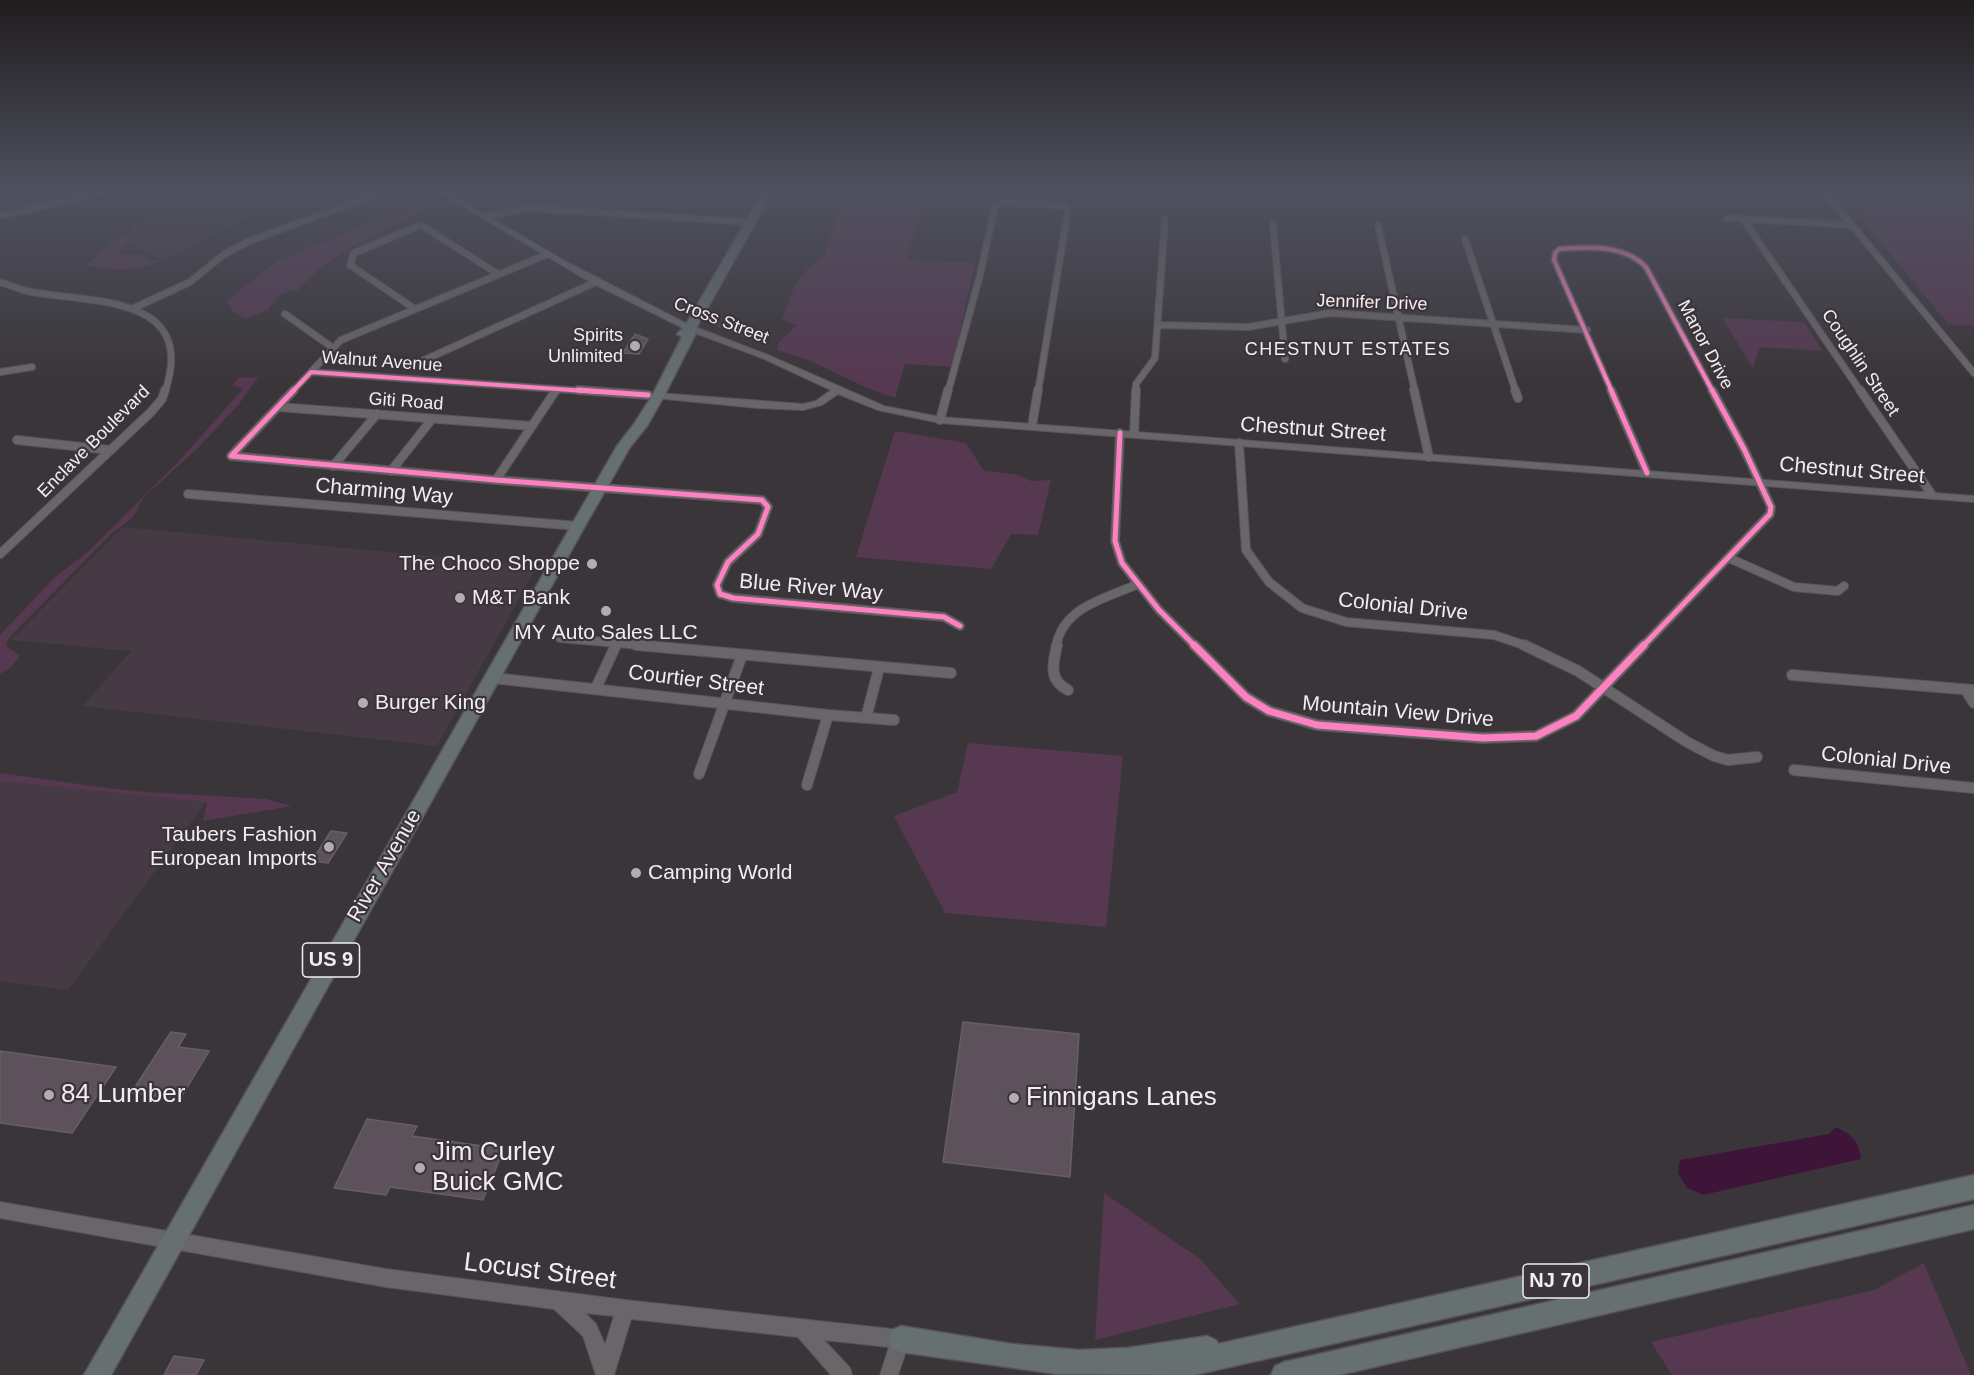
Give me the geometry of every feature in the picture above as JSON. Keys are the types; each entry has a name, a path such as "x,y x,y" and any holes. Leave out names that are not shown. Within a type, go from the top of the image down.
{"highway":[{"name":"River Avenue","path":"111,1349 578,526 624,446 640,426 653,396 689,335 690,328 732,254"},
{"name":"NJ 70","path":"1138,1375 1974,1187"},
{"name":"NJ 70","path":"1284,1375 1974,1217"},
{"path":"901,1339 1038,1360 1081,1363 1125,1362 1356,1326"},
{"path":"88,1375 111,1349"},
{"name":"US 9","path":"97,1375 111,1349"}],"main road":[{"name":"Cross Street","path":"548,254 650,311 690,328"}],"street":[{"path":"134,308 190,282 225,254"},
{"path":"354,254 350,265 415,309"},
{"path":"467,254 498,274"},
{"path":"311,372 333,348 348,337 548,254"},
{"path":"940,420 984,254"},
{"path":"1032,426 1061,254"},
{"path":"1134,434 1136,384 1155,358 1163,254"},
{"path":"1276,254 1285,359"},
{"path":"1384,254 1430,457"},
{"path":"1469,254 1518,398"},
{"name":"Manor Drive","path":"1555,254 1554,260 1587,330 1647,473"},
{"name":"Manor Drive","path":"1631,254 1639,258 1646,267 1761,482"},
{"name":"Coughlin Street","path":"1767,254 1932,495"},
{"path":"1875,254 1974,373"},
{"path":"420,362 598,281"},
{"name":"Enclave Boulevard","path":"0,282 29,292 107,301 134,308 158,325 169,338 171,373 162,399 0,554"},
{"path":"0,290 8,286"},
{"name":"Jennifer Drive","path":"1158,325 1262,326 1330,313 1587,330"},
{"path":"285,314 333,348"},
{"name":"Cross Street","path":"690,328 804,372 837,390"},
{"path":"0,372 32,367"},
{"name":"Walnut Avenue","path":"600,488 231,456 311,372 653,396"},
{"path":"496,480 557,389"},
{"path":"653,396 788,407 819,403 837,390"},
{"name":"Chestnut Street","path":"837,390 881,408 940,420 1974,499"},
{"name":"Giti Road","path":"278,407 532,426"},
{"path":"333,465 376,414"},
{"path":"391,471 432,419"},
{"name":"Mountain View Drive","path":"1120,433 1115,541 1122,563 1159,610 1246,697 1269,711 1317,725 1483,738 1536,736 1576,716 1770,514 1771,507 1761,482"},
{"path":"17,440 110,450"},
{"name":"Colonial Drive","path":"1239,442 1246,550 1269,582 1294,603 1324,617 1346,622 1494,635 1545,654 1714,756 1728,760 1756,757"},
{"name":"Blue River Way","path":"600,488 756,498 766,502 768,512 761,530 724,566 717,585 720,594 725,596 944,617 960,627"},
{"name":"Charming Way","path":"188,494 578,526"},
{"path":"1728,558 1786,586 1800,590 1838,591 1844,586"},
{"path":"1068,690 1055,681 1052,670 1063,625 1079,611 1138,584"},
{"path":"560,638 951,673"},
{"path":"596,688 617,643"},
{"path":"699,774 742,655"},
{"path":"866,718 879,668"},
{"path":"1792,675 1970,690 1974,704"},
{"name":"Courtier Street","path":"493,678 828,715 894,720"},
{"path":"807,785 828,715"},
{"name":"Colonial Drive","path":"1794,770 1974,788"},
{"name":"Locust Street","path":"0,1210 175,1239 386,1278 625,1309 901,1339"},
{"path":"558,1300 590,1330 605,1374"},
{"path":"605,1374 625,1309"},
{"path":"802,1328 843,1375"},
{"path":"889,1375 901,1339"}],"shaded area":[{"path":"99,254 141,255 151,261 163,259 147,266 126,269 86,265"},
{"path":"148,254 175,254 162,261"},
{"path":"294,254 341,254 313,275 298,290 283,293 276,298 268,310 245,319 233,311 227,302 231,297 277,261"},
{"path":"825,254 908,254 906,259 975,263 952,367 905,364 895,398 867,388 811,361 777,350 779,342 797,325 782,319 795,285 809,267"},
{"path":"1891,254 1974,254 1974,326 1948,324"},
{"path":"709,315 717,319 716,322 753,325 746,333 752,335 747,338 712,325 708,319"},
{"path":"1722,318 1804,322 1823,351 1760,347 1753,368"},
{"path":"258,377 239,404 199,447 143,498 133,517 110,535 9,638 6,646 20,656 11,667 0,674 0,635 55,577 88,552 180,460 241,391 242,388 232,385 239,378"},
{"path":"895,431 966,443 984,471 1015,474 1031,481 1051,480 1038,535 1011,534 991,569 856,557"},
{"path":"123,527 537,566 437,746 83,706 131,651 11,640"},
{"path":"968,743 1123,756 1106,927 945,913 894,816 957,792"},
{"path":"0,773 128,791 266,799 292,806 203,821 207,802 0,781"},
{"path":"0,776 208,799 68,990 0,981"},
{"path":"1836,1127 1854,1139 1861,1159 1703,1195 1687,1188 1678,1173 1680,1160 1829,1134"},
{"path":"1104,1193 1200,1259 1240,1304 1095,1340"},
{"path":"1924,1263 1971,1375 1672,1375 1651,1342 1874,1290"}],"building":[{"name":"Spirits Unlimited","path":"635,334 648,339 639,354 623,353"},
{"name":"Taubers Fashion European Imports","path":"331,831 347,833 328,863 312,861"},
{"name":"Finnigans Lanes","path":"963,1022 1079,1034 1070,1177 943,1162"},
{"path":"171,1032 186,1034 178,1047 209,1051 180,1099 131,1093"},
{"name":"84 Lumber","path":"0,1051 116,1067 72,1133 0,1123"},
{"name":"Jim Curley Buick GMC","path":"367,1119 417,1126 412,1136 504,1149 483,1200 390,1187 386,1195 334,1188"},
{"path":"174,1356 204,1360 196,1375 164,1375"}],"cycle path":[{"path":"1555,254 1554,260 1647,473"},
{"path":"1120,433 1115,541 1122,563 1159,610 1246,697 1269,711 1317,725 1483,738 1536,736 1576,716 1770,514 1771,507 1744,449 1646,267 1629,254"},
{"path":"648,395 311,372 231,456 496,480 762,500 768,507 758,534 728,562 717,585 720,594 733,598 944,617 960,626"}],"place":[{"name":"Spirits Unlimited","path":"635,346"},
{"name":"The Choco Shoppe","path":"592,564"},
{"name":"M&T Bank","path":"460,598"},
{"name":"MY Auto Sales LLC","path":"606,611"},
{"name":"Burger King","path":"363,703"},
{"name":"Taubers Fashion European Imports","path":"329,847"},
{"name":"Camping World","path":"636,873"},
{"name":"84 Lumber","path":"49,1095"},
{"name":"Finnigans Lanes","path":"1014,1098"},
{"name":"Jim Curley Buick GMC","path":"420,1168"}],"district":[{"name":"CHESTNUT ESTATES","path":"1348,350"}]}
